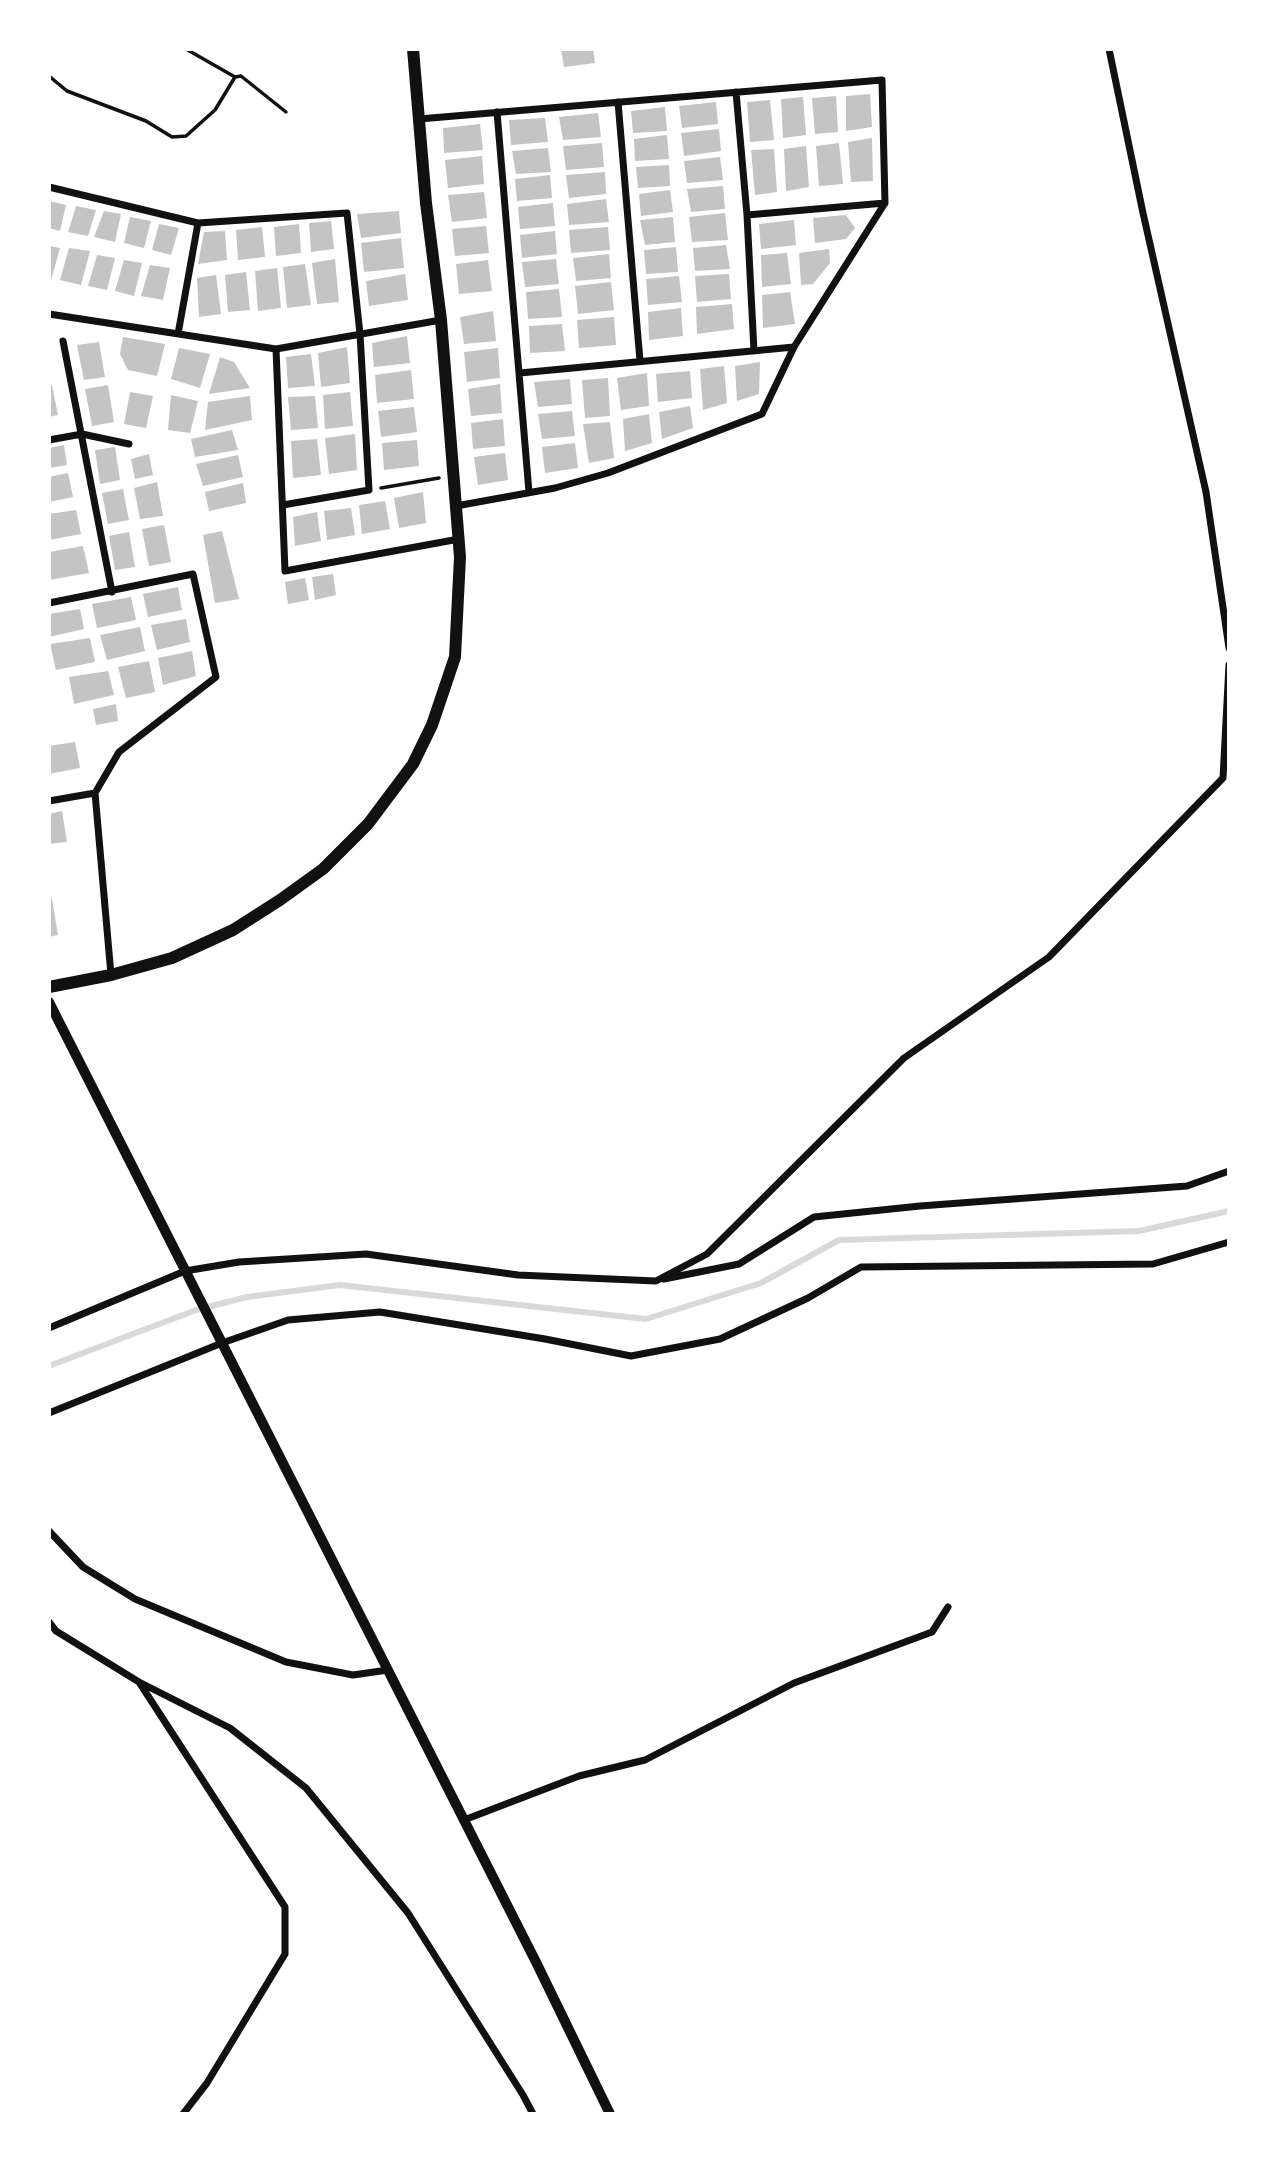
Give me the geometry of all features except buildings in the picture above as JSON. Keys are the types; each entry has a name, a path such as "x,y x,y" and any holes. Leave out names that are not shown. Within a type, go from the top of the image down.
{"main road":[{"path":"49,987 111,975 172,958 233,930 280,900 323,869 368,824 413,764 432,725 455,657 460,557 413,49"}],"street":[{"path":"1109,49 1206,492 1229,648"},
{"path":"419,118 882,80 886,203 794,347 762,414 608,473 555,488 456,506"},
{"path":"736,92 747,215 754,351"},
{"path":"618,102 640,361"},
{"path":"498,112 529,492"},
{"path":"49,187 198,223 347,213 360,334 369,490 283,505"},
{"path":"747,215 886,203"},
{"path":"178,334 198,223"},
{"path":"49,314 276,349 440,320"},
{"path":"63,341 112,592"},
{"path":"520,373 794,347"},
{"path":"276,349 285,571 459,539"},
{"path":"49,440 82,434 129,443"},
{"path":"49,603 193,574 216,677 119,752 95,793 111,975"},
{"path":"656,1281 707,1254 904,1058 1049,957 1223,778 1229,666"},
{"path":"49,801 95,793"},
{"path":"49,1002 610,2114"},
{"path":"49,1328 185,1270 239,1262 366,1254 517,1275 656,1281 739,1264 814,1217 920,1206 1187,1186 1229,1171"},
{"path":"49,1413 222,1343 288,1320 380,1312 631,1356 720,1339 808,1298 861,1267 1153,1264 1229,1242"},
{"path":"49,1531 83,1567 135,1600 286,1662 353,1675 388,1670"},
{"path":"464,1820 579,1776 645,1760 794,1682 932,1632 947,1606"},
{"path":"49,1622 56,1631 139,1682 230,1728 306,1788 408,1913 533,2114"},
{"path":"139,1682 285,1907 285,1954 207,2083 183,2114"}],"path":[{"path":"186,49 235,77 241,76 286,112"},
{"path":"49,76 67,92 146,121 172,137 186,136 215,110 235,77"},
{"path":"369,490 439,478"}],"waterway":[{"path":"49,1366 196,1310 247,1297 340,1285 646,1319 761,1283 839,1240 1139,1231 1229,1211"}]}
